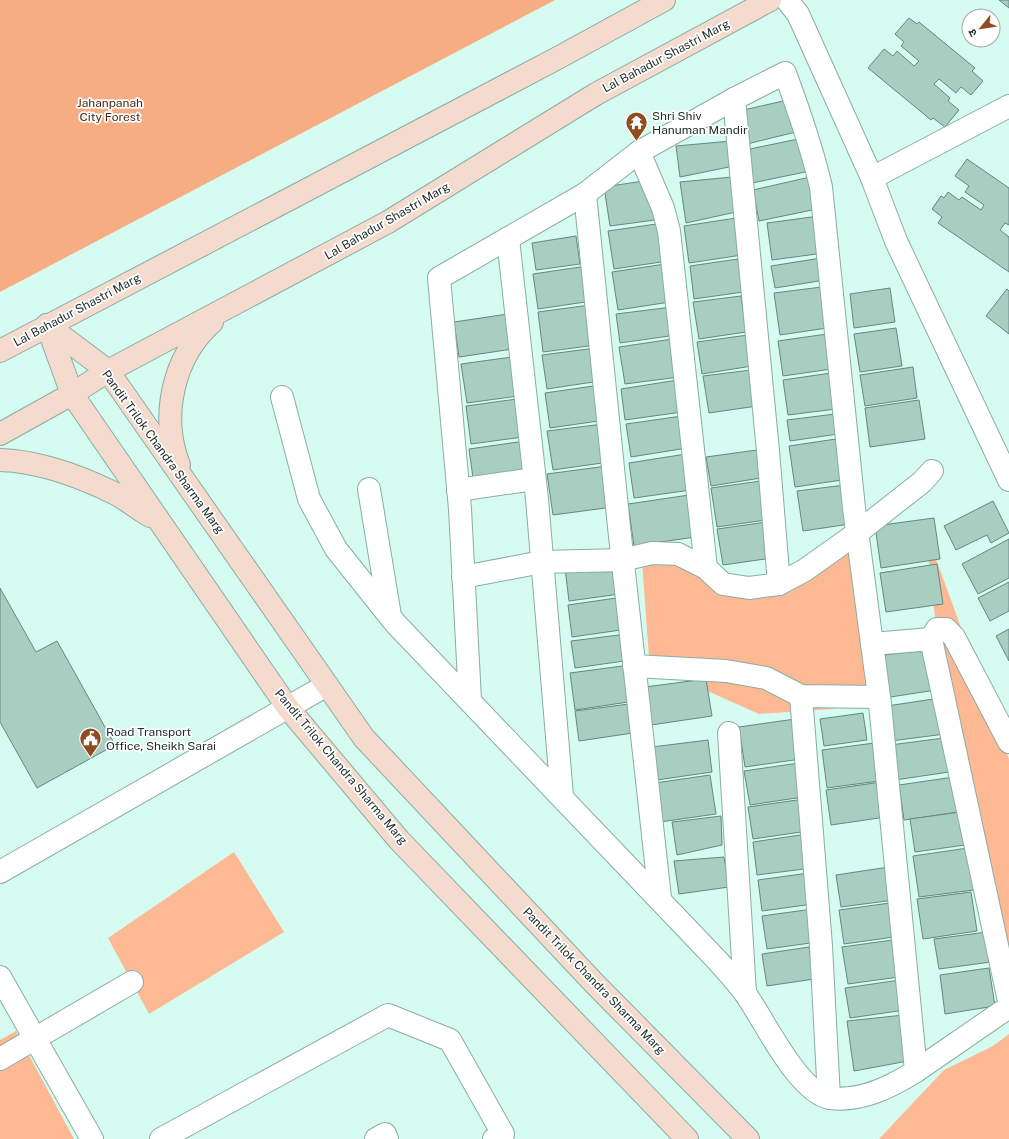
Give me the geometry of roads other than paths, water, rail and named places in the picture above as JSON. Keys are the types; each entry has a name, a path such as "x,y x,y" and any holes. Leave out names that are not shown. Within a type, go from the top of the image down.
{"main road":[{"name":"Lal Bahadur Shastri Marg","path":"0,351 554,60 664,0"},
{"name":"Lal Bahadur Shastri Marg","path":"0,434 72,394 108,371 250,297 388,222 596,94 770,0"},
{"path":"192,491 175,456 171,437 171,399 176,380 192,345 203,330 218,317 250,297"},
{"name":"Pandit Trilok Chandra Sharma Marg","path":"48,325 108,371 364,738 594,983 748,1139"},
{"name":"Pandit Trilok Chandra Sharma Marg","path":"48,325 72,394 288,708 399,840 687,1139"},
{"path":"0,460 11,460 64,472 115,493 161,524"}],"street":[{"path":"787,0 798,14 872,178 900,251 1009,480"},
{"path":"470,700 458,490 439,278 585,194 638,152 734,99 785,73 814,158 821,187 857,533 879,697 916,1071"},
{"path":"734,99 768,443 779,584"},
{"path":"872,178 1009,106"},
{"path":"638,152 663,208 669,231 706,568"},
{"path":"585,194 622,560 660,898"},
{"path":"508,239 534,479 562,796"},
{"path":"282,397 309,499 336,549 390,617 716,958 745,993 779,1048 800,1076 815,1090 829,1098 861,1096 894,1085 1009,1007"},
{"path":"463,577 542,562 622,560 652,553 678,554 706,568 723,584 749,588 779,584 805,570 857,533 922,482 932,471"},
{"path":"458,490 534,479"},
{"path":"369,489 390,617"},
{"path":"1009,742 954,637 946,629 937,629 931,639 1009,1001"},
{"path":"872,644 931,639"},
{"path":"634,666 726,671 766,678 801,696 879,697"},
{"path":"0,872 327,685"},
{"path":"801,696 821,946 829,1098"},
{"path":"729,733 745,993"},
{"path":"0,978 92,1139"},
{"path":"0,1059 132,982"},
{"path":"161,1139 388,1015 450,1040 501,1137"},
{"path":"376,1139 385,1134 387,1139"}],"place":[{"name":"Shri Shiv Hanuman Mandir","path":"637,142"},
{"name":"Road Transport Office, Sheikh Sarai","path":"90,758"}],"park label":[{"name":"Jahanpanah City Forest","path":"110,110"}]}
